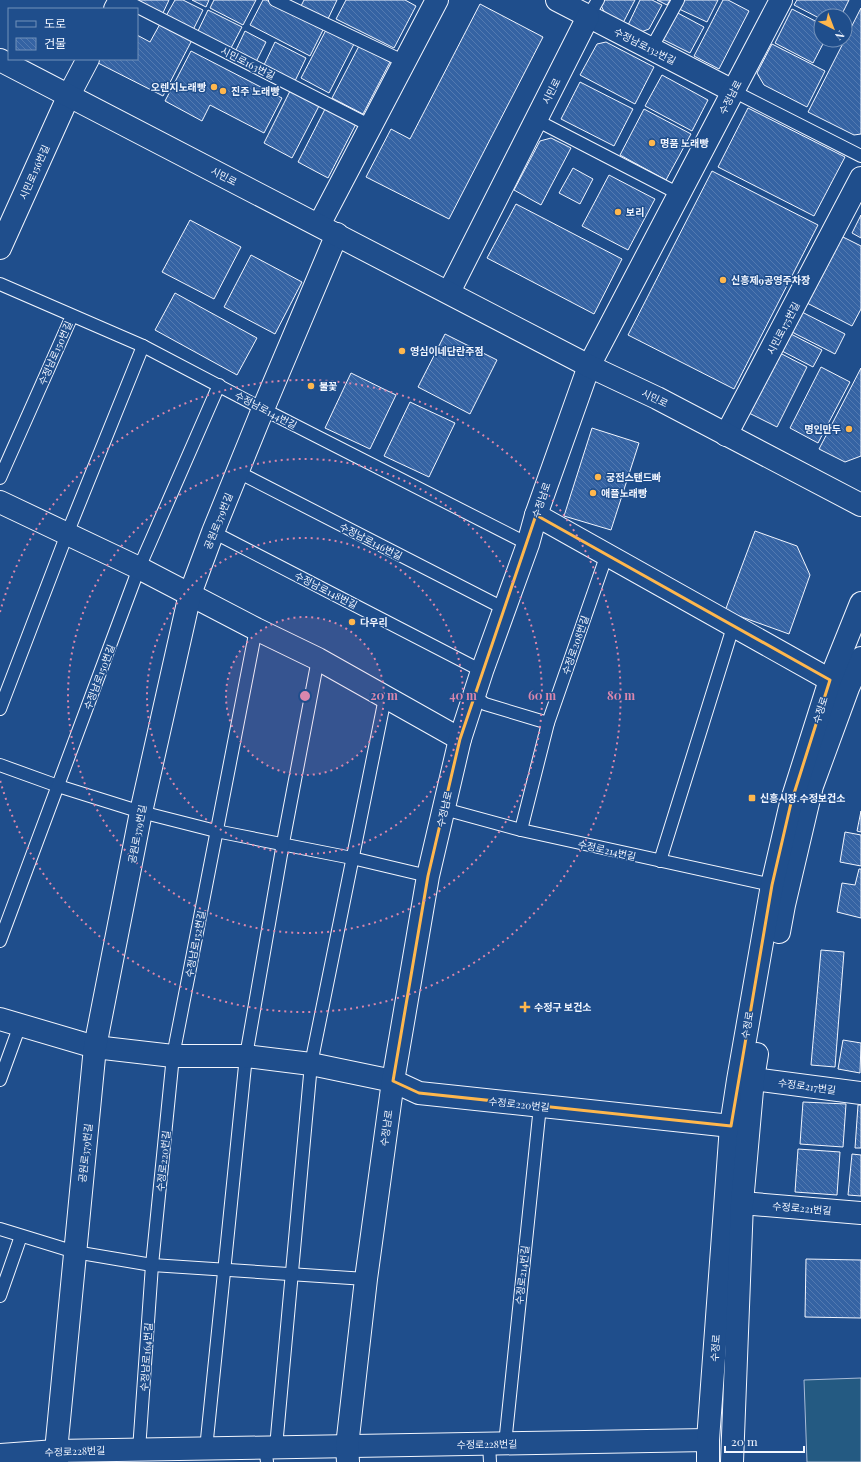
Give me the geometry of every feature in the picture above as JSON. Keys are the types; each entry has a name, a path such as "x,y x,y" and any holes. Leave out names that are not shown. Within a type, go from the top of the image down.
{"street":[{"path":"328,230 371,126 436,0"},
{"name":"수정남로132번길","path":"557,0 593,9 651,49 734,91"},
{"name":"수정남로","path":"347,1454 366,1278 393,1080 428,876 460,739 482,671 528,544 536,515 589,366 781,0"},
{"name":"시민로","path":"449,292 593,9"},
{"name":"시민로","path":"0,60 589,366 657,398 861,505"},
{"name":"시민로156번길","path":"0,248 68,95 87,60"},
{"name":"시민로175번길","path":"726,435 861,178"},
{"name":"공원로379번길","path":"57,1456 95,1047 142,812 190,594 213,532 263,409 328,230"},
{"path":"0,502 139,568 256,629 318,659 460,739"},
{"path":"536,515 733,627 830,680"},
{"name":"수정로","path":"708,1462 708,1440 731,1126 772,885 791,803 830,680 861,603"},
{"name":"수정로","path":"732,1462 742,1203 753,1078 784,905 812,786 848,688 861,658"},
{"name":"수정로220번길","path":"0,1018 95,1047 173,1056 246,1056 311,1064 393,1080 419,1094 731,1126"},
{"name":"수정로217번길","path":"753,1078 861,1093"},
{"name":"수정로221번길","path":"742,1203 861,1213"},
{"name":"수정로228번길","path":"0,1455 57,1456 269,1452 347,1454 495,1450 708,1440"}],"lane":[{"name":"시민로163번길","path":"124,0 371,126"},
{"path":"275,0 405,62"},
{"path":"651,49 678,0"},
{"path":"734,91 861,156"},
{"path":"536,120 679,194"},
{"name":"수정남로144번길","path":"0,284 143,346 528,544"},
{"name":"수정남로150번길","path":"0,478 72,316"},
{"path":"0,709 67,534 143,346"},
{"name":"수정남로150번길","path":"58,786 139,568 219,385"},
{"name":"수정남로146번길","path":"238,472 505,609"},
{"name":"수정남로148번길","path":"213,532 482,671"},
{"name":"수정로208번길","path":"521,830 548,723 607,554"},
{"path":"660,861 733,627"},
{"path":"216,831 256,629"},
{"path":"200,1453 225,1270 246,1056 283,843 318,659"},
{"path":"474,696 484,704 548,723"},
{"path":"269,1452 291,1273 311,1064 385,698"},
{"path":"0,765 58,786 142,812 216,831 283,843 428,876"},
{"path":"0,942 58,786"},
{"name":"수정로214번길","path":"444,809 521,830 772,885"},
{"name":"수정남로152번길","path":"173,1056 216,831"},
{"path":"0,1080 20,1025"},
{"name":"수정로220번길","path":"152,1265 173,1056"},
{"name":"수정로214번길","path":"495,1450 540,1106"},
{"path":"0,1229 75,1252 152,1265 366,1278"},
{"path":"0,1296 21,1236"},
{"name":"수정남로164번길","path":"131,1454 152,1265"}],"highlighted area":[{"path":"536,515 830,680 791,803 772,885 731,1126 419,1093 393,1081 428,876 460,739"}],"shaded area":[{"path":"861,1378 861,1462 807,1462 804,1380"}],"building":[{"path":"138,0 169,0 162,15 137,2"},
{"path":"175,0 183,0 203,10 193,30 166,16"},
{"path":"192,0 209,0 206,7"},
{"path":"214,0 256,0 243,25 210,8"},
{"path":"263,0 266,0 323,30 310,56 250,25"},
{"path":"304,0 337,0 327,21 300,8"},
{"path":"346,0 405,0 416,6 394,48 336,19"},
{"path":"601,0 635,0 623,23 605,14 600,3"},
{"path":"640,0 652,0 662,5 649,29 641,32 628,25"},
{"path":"657,0 670,0 667,5"},
{"path":"684,0 718,0 707,22 679,9"},
{"path":"723,0 728,0 749,11 719,69 694,56"},
{"path":"797,0 849,0 845,8 813,8 813,15 794,5"},
{"path":"480,4 543,37 449,219 366,177 391,129 410,139"},
{"path":"861,8 861,134 854,135 808,112 841,48 853,48 853,24"},
{"path":"792,9 813,20 813,48 821,48 813,63 775,43"},
{"path":"208,10 242,27 230,50 197,33"},
{"path":"676,12 704,27 690,53 662,39"},
{"path":"160,24 192,40 163,96 98,63 99,60 138,60 138,36 150,42"},
{"path":"326,30 354,44 329,93 301,78"},
{"path":"245,31 266,42 256,62 235,52"},
{"path":"275,42 306,58 295,81 264,65"},
{"path":"606,42 654,67 635,104 580,75 597,44"},
{"path":"772,44 825,71 807,107 764,85 757,73"},
{"path":"359,46 390,62 363,114 332,98"},
{"path":"191,51 282,98 264,133 210,105 202,121 165,101"},
{"path":"662,75 708,100 692,131 645,106"},
{"path":"580,82 633,109 614,146 561,119"},
{"path":"290,91 319,106 292,158 264,143"},
{"path":"748,108 845,157 814,216 718,167"},
{"path":"325,109 356,124 328,178 298,162"},
{"path":"644,109 691,134 666,180 620,155"},
{"path":"551,138 571,148 541,205 514,190 540,141"},
{"path":"573,168 593,179 580,204 559,193"},
{"name":"신흥제9공영주차장","path":"712,171 818,225 734,389 628,335"},
{"path":"609,175 655,199 628,250 582,226"},
{"path":"516,204 622,259 594,314 487,258"},
{"path":"861,215 861,238 852,233"},
{"path":"190,220 241,247 214,299 162,272"},
{"path":"839,235 861,246 861,309 852,326 805,302"},
{"path":"251,255 302,282 275,334 224,307"},
{"path":"175,293 257,338 237,375 155,330"},
{"path":"800,311 845,334 835,354 790,331"},
{"path":"789,333 822,350 813,367 780,350"},
{"path":"445,334 497,360 470,414 418,387"},
{"path":"778,352 807,367 777,427 747,412"},
{"path":"821,367 850,382 818,443 790,428"},
{"path":"861,368 861,456 845,462 819,449"},
{"path":"351,373 396,395 370,449 325,428"},
{"path":"410,402 455,423 429,477 384,456"},
{"path":"592,428 639,443 611,530 564,516"},
{"path":"755,531 797,546 810,575 789,634 725,611"},
{"path":"861,811 861,832 857,831"},
{"path":"845,832 861,835 861,866 840,862"},
{"path":"859,869 861,869 861,918 837,912 842,883 855,885"},
{"path":"821,950 844,952 835,1067 811,1065"},
{"path":"843,1040 861,1043 860,1073 838,1069"},
{"path":"803,1102 846,1104 843,1147 800,1144"},
{"path":"858,1105 861,1105 861,1148 855,1148"},
{"path":"798,1149 840,1152 837,1195 795,1192"},
{"path":"852,1154 861,1155 861,1196 848,1195"},
{"path":"806,1259 861,1260 861,1318 805,1317"}],"place":[{"name":"오렌지노래빵","path":"214,87"},
{"name":"진주 노래빵","path":"223,91"},
{"name":"명품 노래빵","path":"652,143"},
{"name":"보리","path":"618,212"},
{"name":"신흥제9공영주차장","path":"723,280"},
{"name":"영심이네단란주점","path":"402,351"},
{"name":"불꽃","path":"311,386"},
{"name":"명인만두","path":"849,429"},
{"name":"궁전스탠드빠","path":"598,477"},
{"name":"애플노래빵","path":"593,493"},
{"name":"다우리","path":"352,622"},
{"name":"신흥시장.수정보건소","path":"752,798"},
{"name":"수정구 보건소","path":"525,1007"}]}
